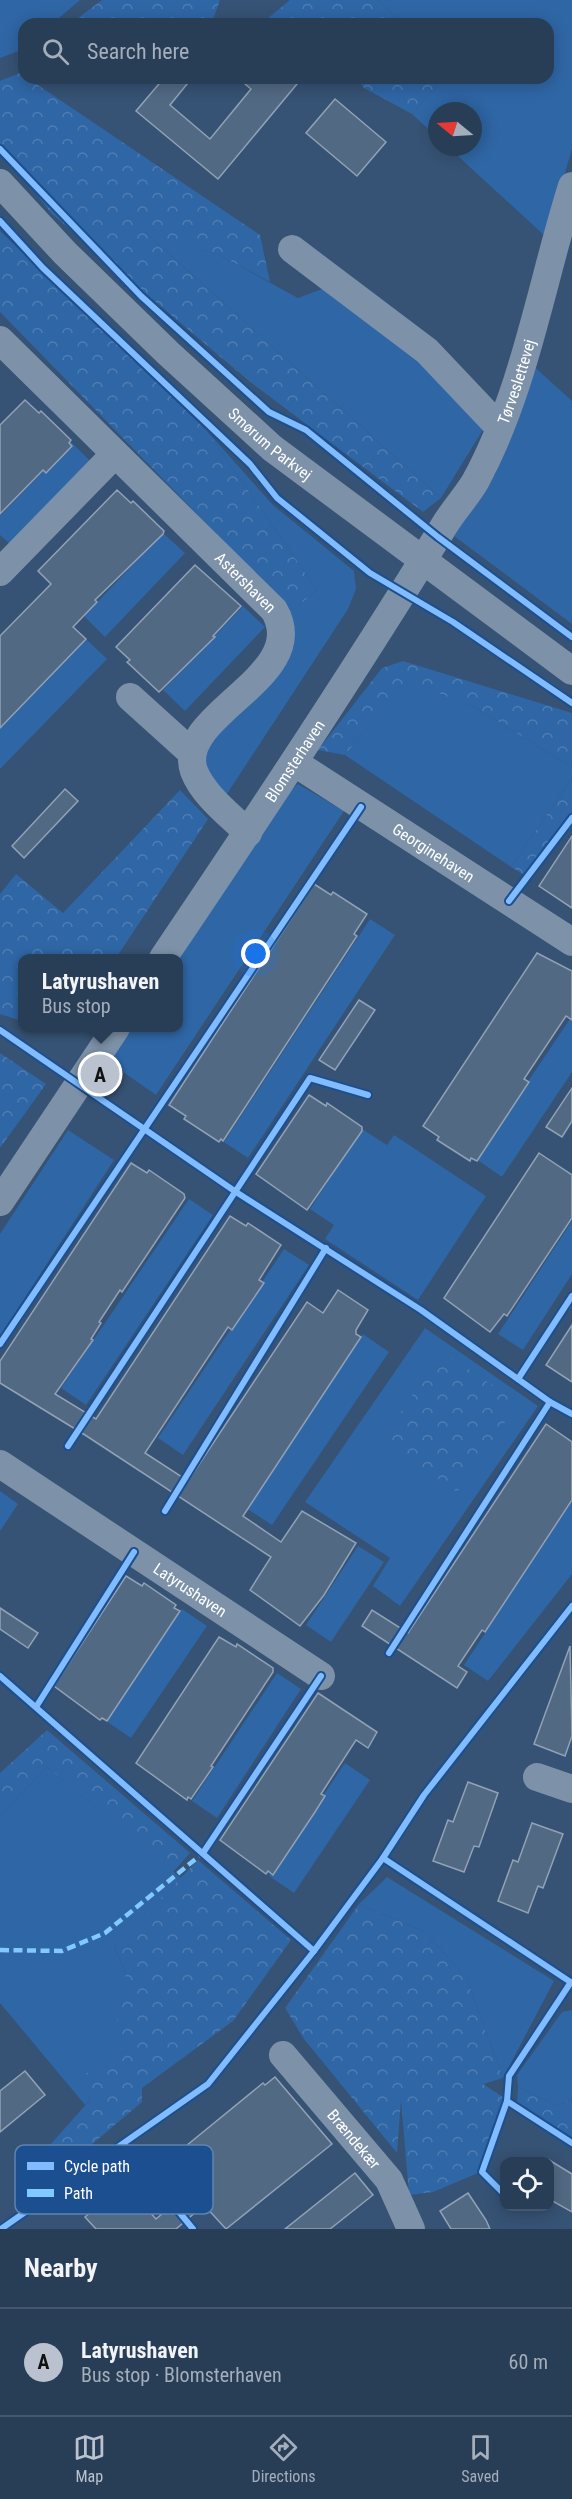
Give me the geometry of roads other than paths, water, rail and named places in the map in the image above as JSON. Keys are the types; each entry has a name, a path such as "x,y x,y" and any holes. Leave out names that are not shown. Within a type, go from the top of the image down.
{"street":[{"name":"Smørum Parkvej","path":"0,183 73,262 273,448 572,671"},
{"name":"Tørveslettevej","path":"424,562 444,526 474,482 499,427 531,340 551,254 572,186"},
{"path":"292,249 427,351 499,427"},
{"name":"Astershaven","path":"0,340 274,610 282,623 283,641 274,660 201,735 192,753"},
{"path":"0,572 115,454"},
{"name":"Blomsterhaven","path":"166,954 248,833 424,562"},
{"path":"130,697 192,753 194,770 203,787 248,833"},
{"name":"Georginehaven","path":"294,763 572,942"},
{"path":"0,1202 113,1032"},
{"name":"Latyrushaven","path":"0,1464 321,1676"},
{"path":"537,1777 572,1789"},
{"name":"Brændekær","path":"283,2055 389,2180 411,2229"}],"place":[{"name":"Latyrushaven","path":"100,1074"}]}
